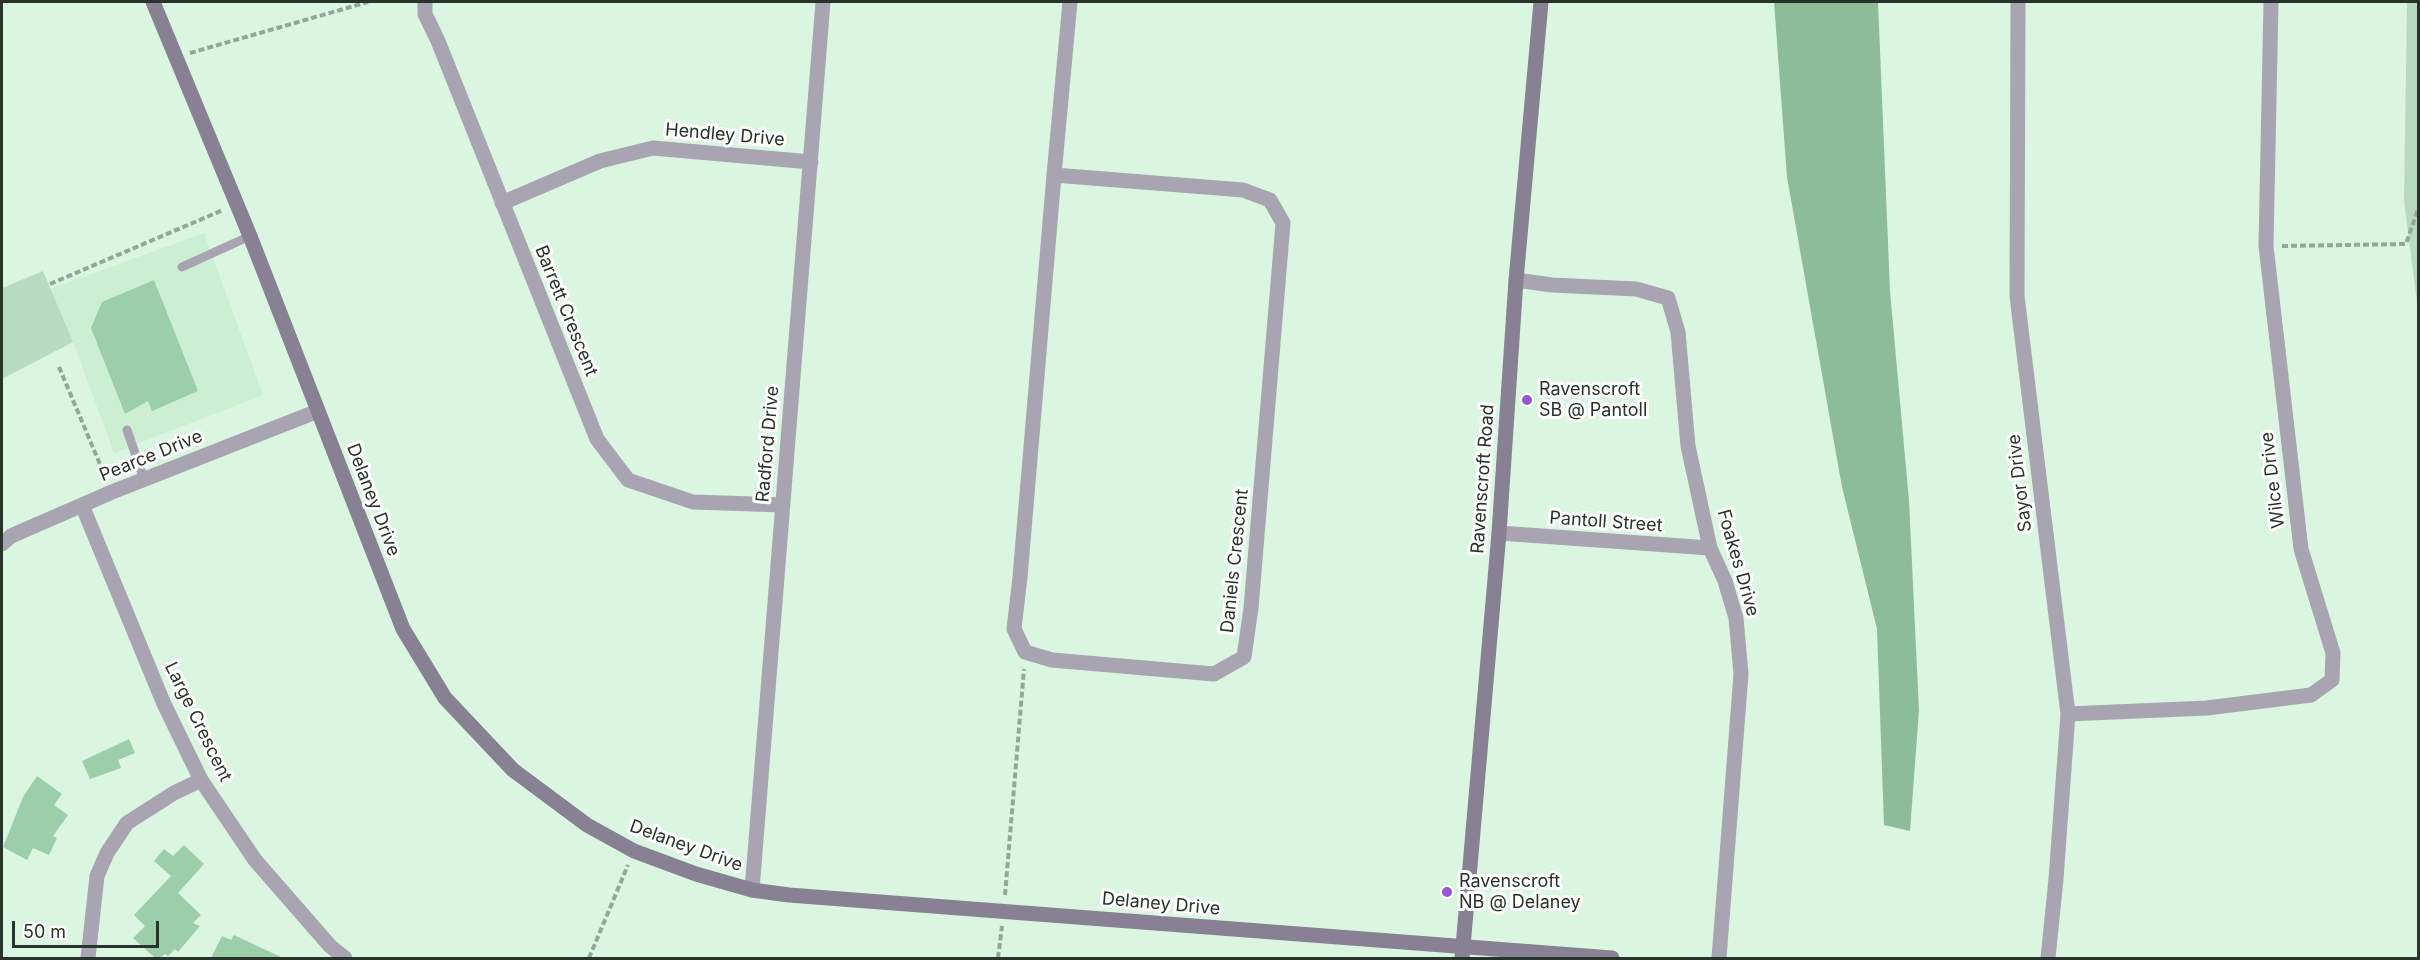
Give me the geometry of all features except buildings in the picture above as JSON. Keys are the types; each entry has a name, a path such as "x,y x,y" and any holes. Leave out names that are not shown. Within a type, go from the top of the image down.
{"street":[{"name":"Delaney Drive","path":"153,2 250,236 403,629 445,698 513,770 542,794 587,825 634,851 696,874 752,890 789,895 1004,911 1463,953 1612,958"},
{"name":"Barrett Crescent","path":"425,2 425,14 438,41 597,439 628,480 693,502 783,505"},
{"name":"Radford Drive","path":"752,890 823,2"},
{"path":"1025,652 1014,629 1070,2"},
{"name":"Ravenscroft Road","path":"1463,953 1499,533 1516,280 1541,2"},
{"name":"Sayor Drive","path":"2018,2 2017,296 2068,714 2048,958"},
{"name":"Wilce Drive","path":"2068,714 2207,708 2311,695 2332,680 2333,653 2301,549 2266,246 2271,2"},
{"name":"Hendley Drive","path":"502,203 600,161 652,148 811,162"},
{"name":"Daniels Crescent","path":"1025,652 1052,660 1214,674 1244,657 1253,585 1283,223 1270,200 1243,190 1054,174"},
{"name":"Foakes Drive","path":"1516,280 1552,285 1636,290 1668,298 1678,332 1688,446 1710,548 1725,582 1736,618 1741,675 1722,895 1719,958"},
{"name":"Pearce Drive","path":"2,544 11,536 82,505 318,411"},
{"name":"Large Crescent","path":"82,505 164,704 201,780 255,860 330,946 345,958"},
{"name":"Pantoll Street","path":"1499,533 1710,548"},
{"path":"88,958 97,876 107,853 127,823 174,793 201,780"}],"lane":[{"path":"182,267 250,236"},
{"path":"127,430 144,479"}],"path":[{"path":"176,58 368,2"},
{"path":"50,284 237,204"},
{"path":"2266,246 2406,244 2418,209"},
{"path":"59,367 102,469"},
{"path":"998,958 1004,911 1025,652"},
{"path":"589,958 634,851"}],"shaded area":[{"path":"1774,2 1878,2 1890,291 1909,501 1919,710 1910,831 1884,825 1877,629 1842,487 1787,177"},
{"path":"2407,2 2418,2 2418,310 2404,201"},
{"path":"204,233 263,395 114,453 73,342 50,289"},
{"path":"43,271 73,342 2,379 2,288"}],"place":[{"name":"Ravenscroft SB @ Pantoll","path":"1527,400"},
{"name":"Ravenscroft NB @ Delaney","path":"1447,892"}]}
